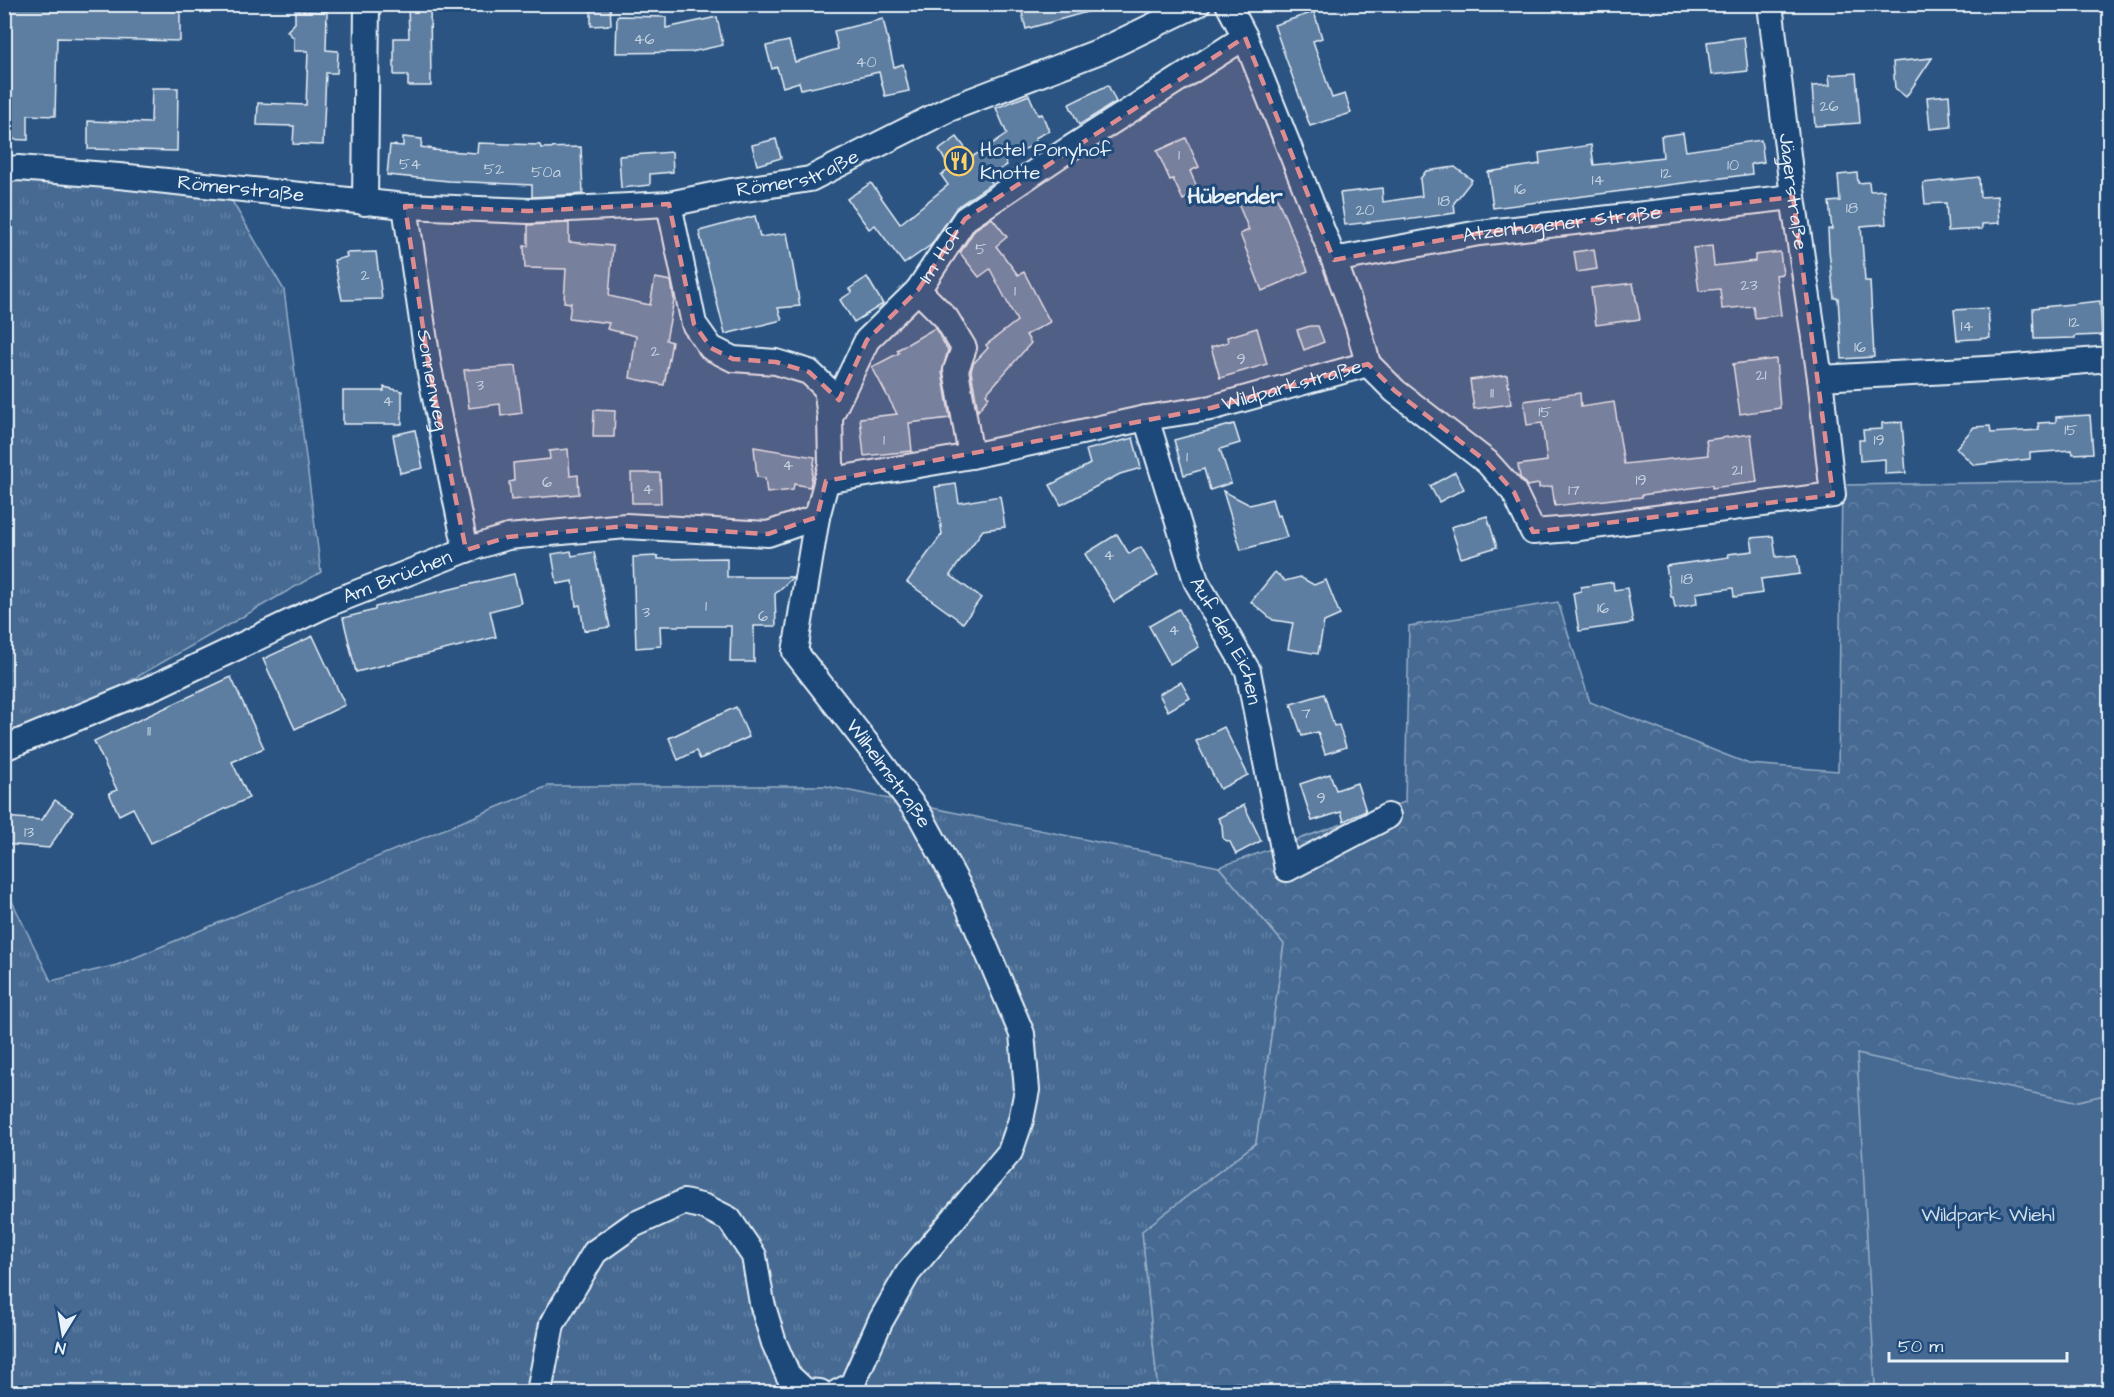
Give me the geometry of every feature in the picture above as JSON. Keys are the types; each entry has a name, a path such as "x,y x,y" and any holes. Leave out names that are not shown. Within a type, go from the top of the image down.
{"street":[{"path":"364,203 367,4"},
{"name":"Römerstraße","path":"4,170 18,168 119,176 405,206 529,211 669,204 732,191 810,179 949,109 1102,50 1198,4"},
{"path":"1228,4 1245,37 1334,260 1358,326 1368,364"},
{"name":"Jägerstraße","path":"1770,4 1793,197 1820,378 1833,495"},
{"name":"Im Hof","path":"830,417 867,340 918,290 965,219 1069,149 1245,37"},
{"name":"Atzenhagener Straße","path":"1334,260 1479,233 1793,197"},
{"name":"Wilhelmstraße","path":"669,204 694,324 711,348 733,359 776,362 809,372 826,388 830,417 831,464 817,517 795,652 871,748 921,817 963,894 1022,1034 1027,1090 1022,1120 1010,1152 908,1273 845,1389"},
{"name":"Sonnenweg","path":"405,206 429,368 466,550"},
{"path":"918,290 946,318 964,348 956,370 971,456"},
{"path":"1820,378 1922,373 2109,358"},
{"name":"Wildparkstraße","path":"826,482 971,456 1146,418 1211,408 1368,364 1395,391 1487,462 1514,492 1533,532 1833,495"},
{"name":"Auf den Eichen","path":"1146,418 1196,581 1248,671 1287,869 1388,816"},
{"name":"Am Brüchen","path":"4,748 158,685 328,604 466,550 508,537 626,526 768,534 817,517"},
{"path":"539,1392 552,1324 595,1252 633,1225 684,1202 705,1207 729,1219 754,1256 762,1303 774,1343 788,1375 805,1391 820,1392"}],"highlighted area":[{"path":"1245,37 1334,260 1479,233 1793,197 1833,495 1533,532 1514,492 1487,462 1395,391 1368,364 1211,408 826,481 817,517 768,534 626,526 508,537 466,550 429,368 405,206 529,211 669,204 694,324 711,348 733,359 776,362 809,372 839,400 867,340 918,290 965,219"}],"green space":[{"path":"4,171 222,184 284,290 321,572 5,752"},
{"path":"2109,481 2109,1392 1158,1392 1142,1231 1256,1143 1284,944 1219,867 1405,802 1409,626 1558,602 1590,702 1749,764 1838,771 1842,485"},
{"path":"548,786 826,786 1219,867 1284,944 1256,1143 1142,1231 1158,1392 5,1392 4,885 51,981 117,965"},
{"name":"Wildpark Wiehl","path":"1857,1054 2074,1102 2109,1094 2109,1392 1859,1392 1875,1385"}],"building":[{"path":"4,4 180,4 180,41 57,38 55,116 28,115 28,140 4,139"},
{"path":"408,4 430,4 431,86 408,86 408,75 394,75 394,38 409,38"},
{"path":"591,4 610,4 611,25 591,26"},
{"path":"1020,4 1093,4 1094,10 1026,29"},
{"path":"295,11 327,12 326,50 338,51 337,73 326,73 323,145 293,144 294,126 257,125 258,103 306,105 308,51 294,51 294,38 287,31 295,23"},
{"path":"1314,12 1322,38 1313,41 1332,98 1345,94 1351,113 1310,126 1274,25"},
{"path":"617,16 666,17 666,28 717,17 723,45 691,52 616,53"},
{"path":"883,19 894,67 903,64 909,91 885,96 879,72 811,88 801,89 799,82 783,87 777,67 772,69 766,46 789,41 795,62 838,49 834,31"},
{"path":"1744,37 1748,71 1711,75 1707,42"},
{"path":"1932,58 1906,97 1895,88 1893,62"},
{"path":"1856,73 1860,123 1815,126 1812,86 1830,85 1829,75"},
{"path":"1108,85 1116,102 1079,125 1069,104"},
{"path":"152,88 178,88 177,151 88,149 88,121 151,123"},
{"path":"1029,95 1038,115 1042,114 1049,131 1035,138 1037,144 1003,158 1007,165 988,177 992,183 957,207 931,245 904,264 875,225 869,229 847,199 871,183 900,224 948,185 941,175 950,169 939,150 957,137 972,157 1007,134 996,108"},
{"path":"1949,95 1951,127 1930,129 1927,97"},
{"path":"1683,133 1686,151 1761,140 1764,162 1751,164 1752,174 1493,208 1488,172 1540,164 1539,153 1591,145 1594,165 1663,157 1661,136"},
{"path":"403,137 422,139 421,147 433,150 477,153 478,143 540,145 541,148 581,147 583,194 532,197 532,185 387,175 390,145 403,146"},
{"path":"1186,138 1199,167 1190,171 1199,192 1183,200 1173,179 1170,180 1157,151"},
{"path":"776,139 781,158 757,165 752,145"},
{"path":"672,152 673,172 650,174 650,185 621,188 619,156"},
{"path":"1455,167 1472,180 1454,203 1455,213 1345,225 1340,193 1382,188 1383,202 1422,196 1420,179 1426,171"},
{"path":"1857,173 1858,183 1869,182 1870,191 1884,190 1886,224 1861,226 1865,281 1870,281 1874,357 1842,359 1838,298 1834,298 1829,250 1828,229 1832,229 1829,202 1840,201 1838,175"},
{"path":"1979,177 1980,197 1997,196 1999,223 1982,224 1982,229 1948,231 1946,203 1925,204 1923,183"},
{"path":"1272,186 1308,271 1262,291 1240,234 1249,230 1237,201"},
{"path":"755,216 760,237 787,233 800,306 778,308 782,320 725,334 699,231"},
{"path":"992,218 1007,237 996,246 1018,275 1024,272 1050,322 1026,335 1031,343 986,394 989,397 978,411 971,371 973,364 988,348 986,345 1017,321 990,269 979,277 960,253 975,229"},
{"path":"569,223 569,242 613,246 609,296 650,305 655,278 671,281 674,300 666,340 672,342 664,385 630,378 636,336 607,329 609,323 569,318 571,303 564,302 566,269 525,268 524,246 528,246 528,225"},
{"path":"1712,246 1714,266 1755,261 1755,255 1780,252 1783,274 1776,275 1781,315 1755,318 1753,306 1722,309 1720,289 1699,291 1693,248"},
{"path":"1594,249 1597,269 1577,272 1574,252"},
{"path":"376,252 382,299 342,300 334,260 347,257 346,253"},
{"path":"867,277 883,304 854,322 840,300 852,292 849,289"},
{"path":"1633,283 1640,319 1596,325 1591,288"},
{"path":"2100,301 2102,335 2034,339 2033,308"},
{"path":"1988,308 1990,338 1957,340 1954,310"},
{"path":"1318,326 1324,342 1304,350 1297,330"},
{"path":"935,328 948,350 942,372 950,418 909,423 912,451 864,456 860,418 897,414 872,367 899,353 897,350"},
{"path":"1257,328 1267,364 1220,378 1211,347 1228,342 1227,337"},
{"path":"1776,359 1780,408 1740,414 1733,364"},
{"path":"516,366 522,413 501,416 500,404 469,408 464,370"},
{"path":"1507,375 1511,404 1474,409 1470,380"},
{"path":"384,387 402,391 402,424 343,424 343,391 384,391"},
{"path":"1580,393 1581,407 1614,402 1624,464 1708,455 1706,440 1751,434 1757,482 1712,488 1712,485 1642,495 1642,497 1555,506 1552,486 1539,488 1539,484 1527,486 1520,477 1518,465 1547,461 1542,423 1527,425 1524,401"},
{"path":"594,410 615,411 614,437 593,437"},
{"path":"2090,415 2093,453 2073,454 2072,450 2030,453 2030,459 1974,465 1956,448 1974,427 1990,426 1991,433 2039,430 2038,423 2056,422 2056,417"},
{"path":"1902,422 1906,473 1885,474 1885,459 1860,461 1859,440 1864,440 1863,430 1882,429 1882,423"},
{"path":"1234,424 1240,443 1220,449 1231,483 1210,490 1204,469 1184,475 1174,440"},
{"path":"415,430 423,468 400,473 393,435"},
{"path":"1133,438 1141,468 1120,474 1061,505 1050,485 1090,464 1086,450"},
{"path":"754,447 815,457 810,487 794,484 793,490 767,493 765,478 757,477"},
{"path":"568,449 570,476 578,475 579,494 511,500 509,482 514,481 513,463 550,459 549,451"},
{"path":"1455,472 1464,489 1439,502 1430,486"},
{"path":"631,473 660,473 661,503 632,503"},
{"path":"956,484 959,503 1000,496 1005,527 983,530 950,575 981,598 963,623 907,582 942,534 935,487"},
{"path":"1223,491 1250,505 1272,499 1287,537 1241,550"},
{"path":"1487,516 1497,547 1461,558 1451,527"},
{"path":"1117,534 1129,554 1141,547 1158,575 1114,602 1085,554"},
{"path":"1773,536 1776,557 1797,555 1800,574 1761,579 1763,593 1734,597 1733,588 1696,593 1697,604 1675,608 1666,566 1729,557 1728,554 1753,551 1751,538"},
{"path":"571,551 572,556 594,552 610,627 584,631 580,605 576,606 573,581 557,584 552,554"},
{"path":"658,556 658,559 727,558 727,577 793,577 775,594 776,626 754,626 754,662 730,662 731,626 660,626 661,646 636,648 633,557"},
{"path":"1275,572 1285,581 1300,577 1314,585 1326,580 1340,615 1324,622 1318,654 1288,649 1293,623 1273,620 1251,602"},
{"path":"514,574 521,603 490,611 496,637 356,672 343,618 375,610 375,607"},
{"path":"1613,582 1614,590 1627,588 1633,623 1579,631 1573,593 1581,591 1581,587"},
{"path":"1179,609 1199,647 1170,664 1149,626"},
{"path":"313,636 345,705 295,729 263,659"},
{"path":"231,677 264,748 232,762 249,798 151,843 133,808 119,815 109,793 117,790 94,741"},
{"path":"1181,682 1190,698 1168,711 1159,694"},
{"path":"1324,694 1334,726 1339,725 1346,747 1325,754 1318,732 1302,736 1291,704"},
{"path":"736,707 749,737 700,759 696,751 678,760 669,738"},
{"path":"1224,727 1248,775 1220,789 1196,741"},
{"path":"1330,774 1336,790 1357,783 1366,811 1344,821 1341,812 1312,821 1300,784"},
{"path":"55,800 73,812 49,848 4,844 4,817 42,820"},
{"path":"1244,805 1261,841 1236,854 1230,842 1223,839 1222,825 1218,818"}],"place":[{"name":"Hotel Ponyhof Knotte","path":"959,161"}],"district":[{"name":"Hübender","path":"1235,196"}]}
